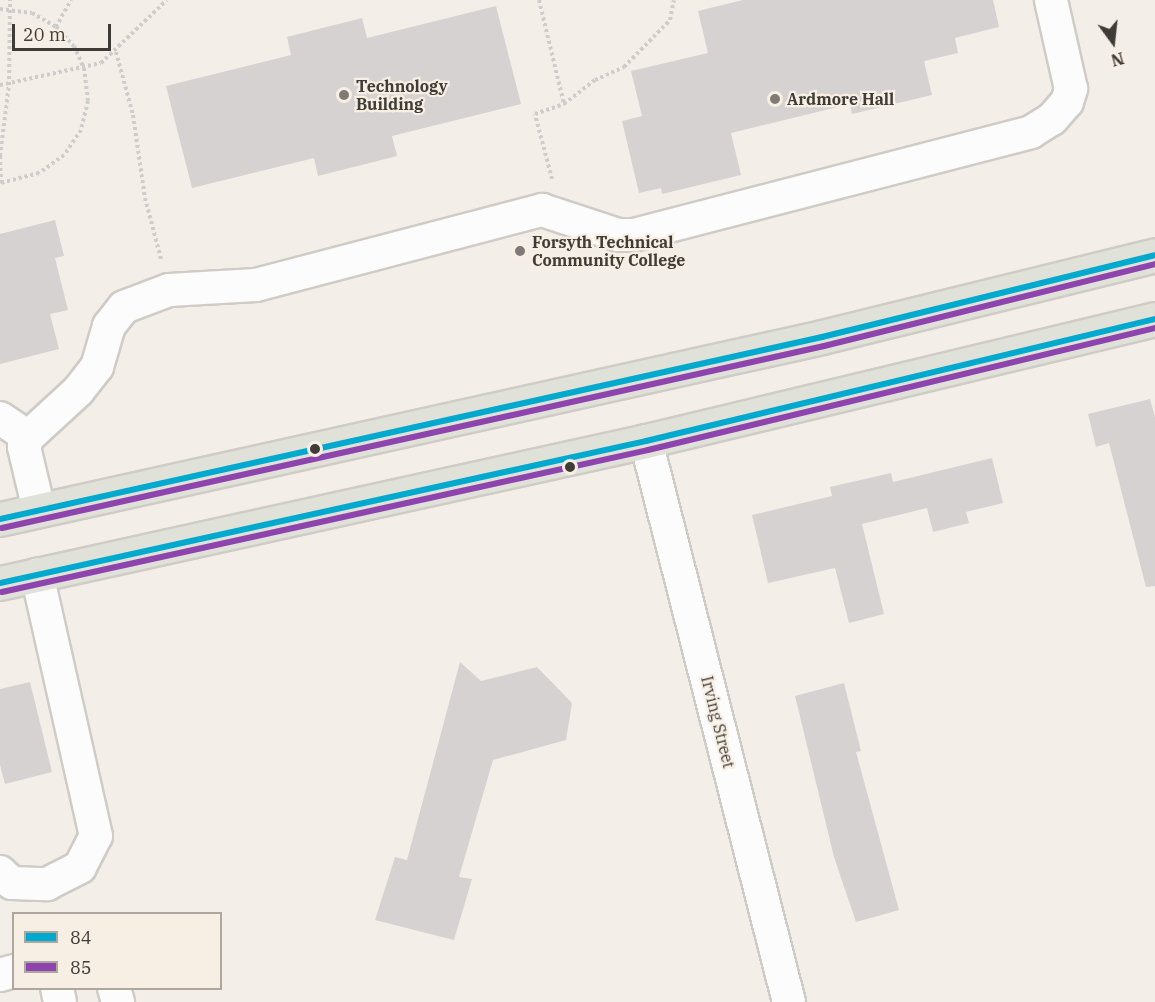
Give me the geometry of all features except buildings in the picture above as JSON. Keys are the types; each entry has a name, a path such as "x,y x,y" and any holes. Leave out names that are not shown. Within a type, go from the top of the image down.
{"main road":[{"path":"0,519 822,337 1155,255"},
{"path":"0,584 646,441 1155,319"}],"street":[{"path":"39,510 24,447 28,437 78,391 97,367 109,326 124,307 169,290 256,285 542,210 562,214 618,235 634,235 1031,132 1052,119 1067,102 1071,89 1051,0"},
{"path":"0,418 28,437"},
{"name":"Irving Street","path":"646,441 789,1002"},
{"path":"0,872 12,883 47,884 80,867 96,836 91,798 37,575"}],"path":[{"path":"0,9 11,9 32,13 56,27 74,46 84,68 88,101 81,130 64,155 39,173 1,183 0,156 9,85 11,9 10,0"},
{"path":"56,27 71,0"},
{"path":"0,85 9,85 101,63 116,52 167,0"},
{"path":"539,0 564,104"},
{"path":"562,214 535,114 564,104 595,80 624,67 670,20 674,0"},
{"path":"116,52 133,115 145,198 169,290"}],"transit line":[{"name":"84","path":"0,519 822,337 1155,255"},
{"name":"85","path":"2,528 824,346 1155,264"},
{"name":"84","path":"0,583 646,441 1155,319"},
{"name":"85","path":"2,592 648,450 1155,328"}],"place":[{"name":"Technology Building","path":"344,95"},
{"name":"Ardmore Hall","path":"775,99"},
{"name":"Forsyth Technical Community College","path":"520,251"}]}
